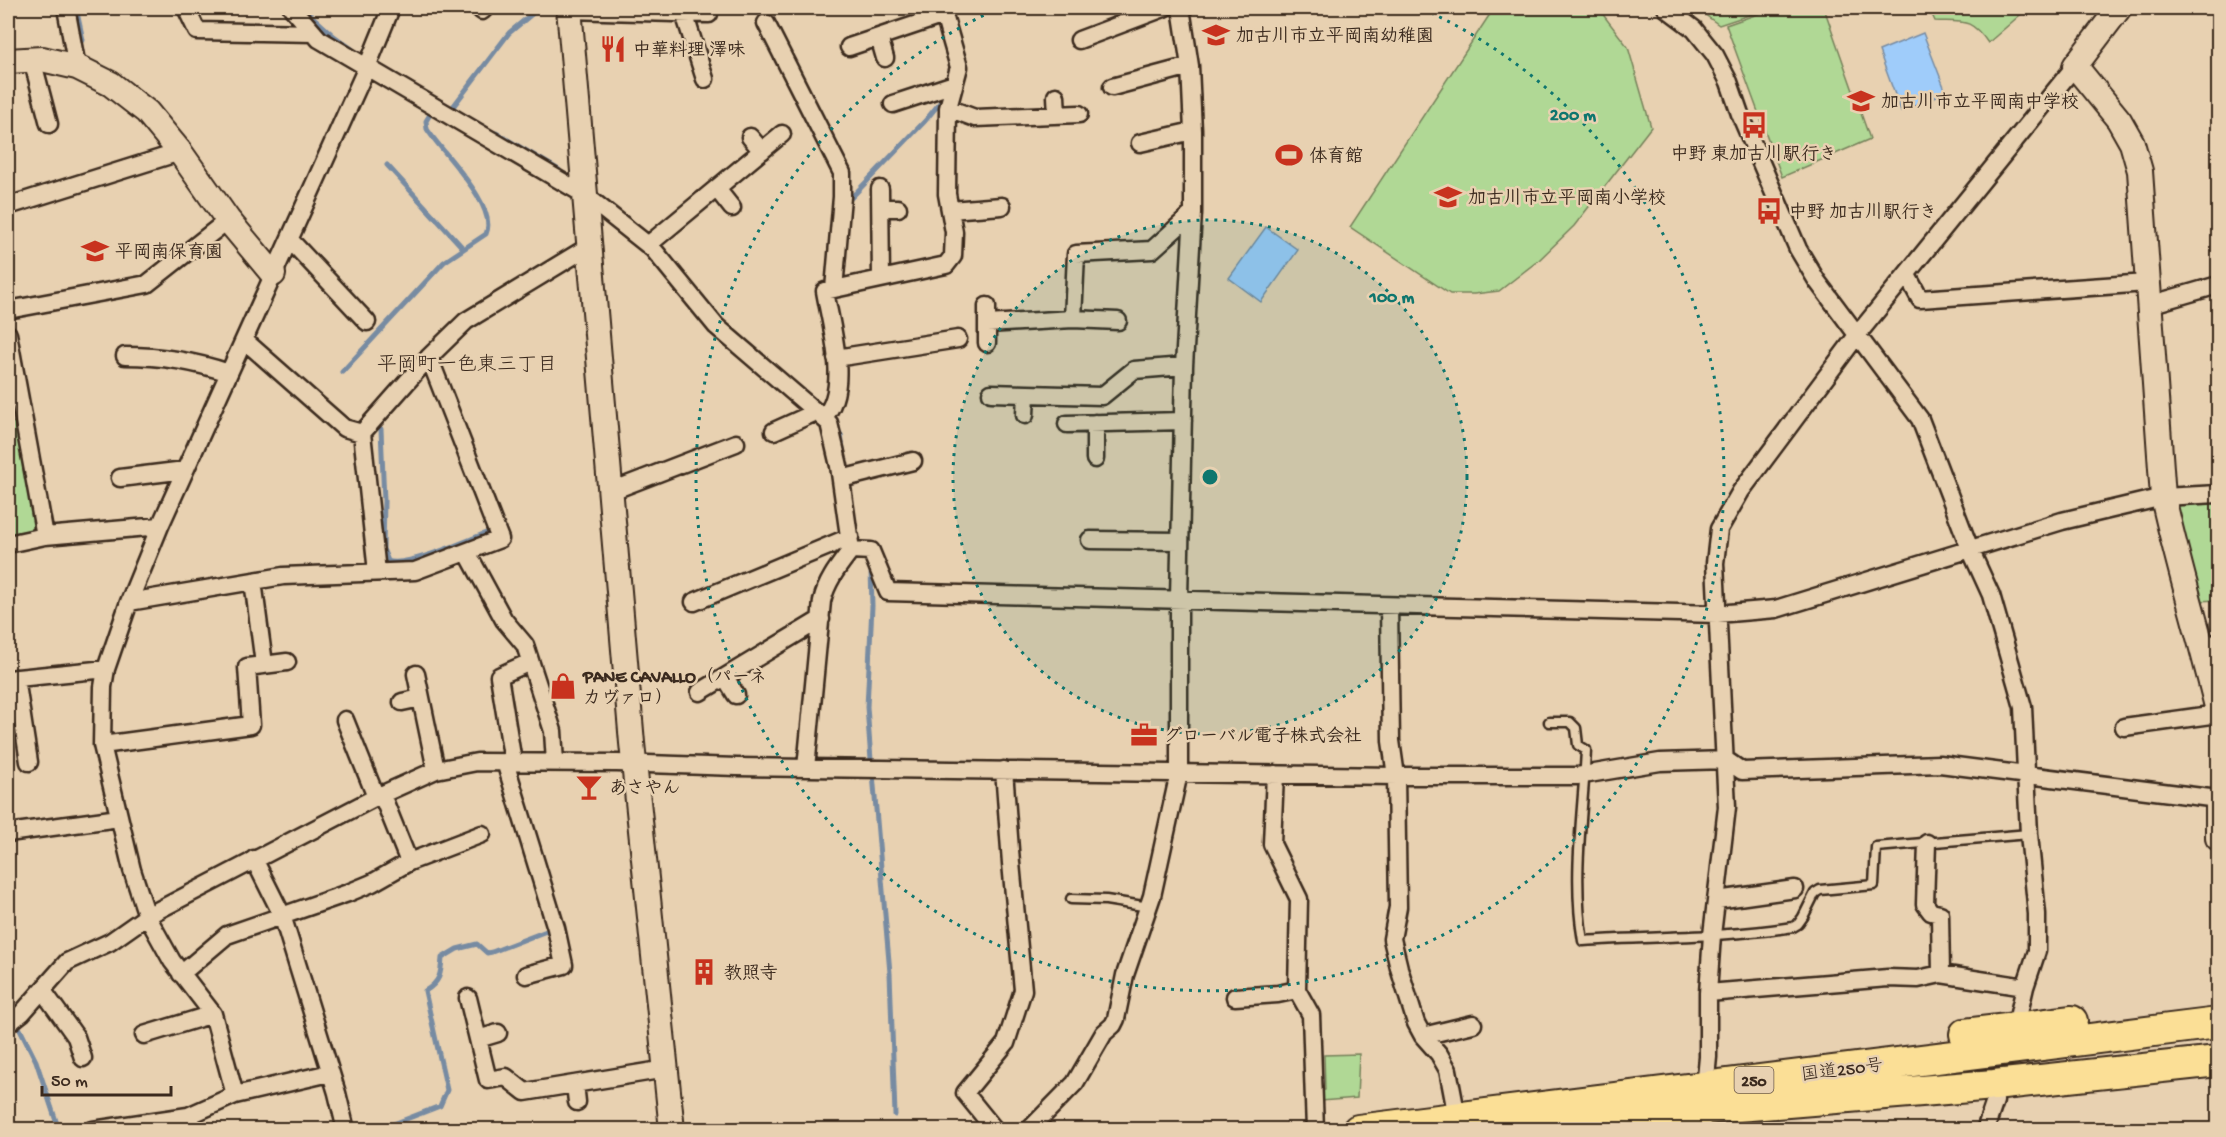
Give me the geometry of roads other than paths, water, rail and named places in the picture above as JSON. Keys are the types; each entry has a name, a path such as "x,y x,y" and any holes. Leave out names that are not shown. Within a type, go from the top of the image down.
{"highway":[{"name":"250","path":"1703,1108 1741,1067 2016,1026 2218,1005"},
{"name":"国道250号","path":"1531,1130 1703,1108 2150,1032 2218,1023"},
{"name":"国道250号","path":"1358,1130 1457,1117 1703,1108 1994,1085 2218,1061"}],"street":[{"path":"66,8 77,67"},
{"path":"186,8 197,31 314,33"},
{"path":"292,8 319,39 585,195 648,245 716,326 829,423 841,479 850,544 826,587 806,768"},
{"path":"235,1095 213,1014 172,961 147,916 132,870 102,745 103,687 106,669 129,602 160,526 290,240 391,8"},
{"path":"479,8 482,10 485,8"},
{"path":"672,1130 609,492 569,9 649,10 709,14 709,8"},
{"path":"1079,40 1164,8"},
{"path":"1029,1130 1075,1083 1104,1033 1113,1026 1125,975 1149,907 1179,773 1179,599 1184,366 1193,213 1190,66 1181,8"},
{"path":"1666,8 1694,29 1715,55 1729,82 1798,249 1817,281 1920,420 1970,549 1991,595 2023,707 2029,834 2037,914 2037,951 2025,987 2016,1026"},
{"path":"1703,1108 1708,1057 1708,993 1712,935 1727,807 1715,563 1719,529 1741,492 1858,334 2075,66 2119,8"},
{"path":"774,430 830,411 836,395 838,373 825,291 946,265 953,256 954,232 947,194 948,108 958,67 943,11 849,47"},
{"path":"684,13 705,79"},
{"path":"766,22 780,65 818,140 842,173 834,290"},
{"path":"879,37 885,58"},
{"path":"32,59 49,124"},
{"path":"8,61 42,59 77,67 111,84 147,112 180,152 228,220 273,274"},
{"path":"1112,87 1190,66"},
{"path":"2075,66 2119,120 2132,143 2140,171 2163,497 2174,548 2210,644 2218,713 2124,727"},
{"path":"893,104 954,84"},
{"path":"1056,96 1057,115"},
{"path":"948,108 975,118 1079,114"},
{"path":"1140,143 1193,132"},
{"path":"648,245 782,134"},
{"path":"750,137 762,151"},
{"path":"8,206 180,152"},
{"path":"717,189 732,208"},
{"path":"880,189 881,279"},
{"path":"825,198 842,197"},
{"path":"950,210 1002,206"},
{"path":"881,208 898,208"},
{"path":"1073,319 1076,254 1152,250 1193,213"},
{"path":"8,310 147,284 228,220"},
{"path":"290,240 367,322"},
{"path":"377,572 362,433 429,357 466,321 588,247"},
{"path":"1907,275 1920,299 2148,294 2218,285"},
{"path":"987,306 987,343"},
{"path":"988,324 1073,319 1118,321"},
{"path":"8,334 45,536"},
{"path":"836,358 958,339"},
{"path":"244,340 344,428 362,433"},
{"path":"125,356 155,356 197,362 230,373"},
{"path":"129,602 283,576 415,572 500,539 429,357"},
{"path":"1067,424 1100,409 1134,370 1184,366"},
{"path":"991,393 1026,394 1100,409 1183,420"},
{"path":"1025,415 1026,394"},
{"path":"1095,459 1100,409"},
{"path":"609,492 736,443"},
{"path":"841,479 913,461"},
{"path":"120,478 186,471"},
{"path":"694,602 745,589 850,544 871,551 888,592 1717,614 1776,609 2062,521 2163,497 2218,494"},
{"path":"8,544 45,536 160,526"},
{"path":"1090,540 1111,533 1180,541"},
{"path":"467,552 504,620 525,645 553,731 555,763"},
{"path":"253,581 264,664"},
{"path":"1389,606 1392,741 1396,776 1398,907 1392,939 1416,1023 1448,1070 1457,1117"},
{"path":"700,692 821,619"},
{"path":"102,745 251,725 247,667 287,662"},
{"path":"526,975 564,965 556,928 509,762 499,676 530,662"},
{"path":"29,762 12,678 106,669"},
{"path":"416,674 436,770"},
{"path":"725,677 736,695"},
{"path":"402,702 421,699"},
{"path":"345,720 409,862"},
{"path":"8,1024 43,991 67,962 110,942 147,916 379,796 436,770 477,762 1396,776 1585,776 1660,762 1726,760 1742,771 1940,764 2218,799 2218,838"},
{"path":"995,1130 965,1093 1006,1043 1023,990 1004,770"},
{"path":"1275,774 1272,844 1299,899 1297,990 1311,1016 1315,1130"},
{"path":"8,833 119,818"},
{"path":"181,974 227,935 356,890 409,862 482,834"},
{"path":"1927,843 1925,904 1931,912 1940,914 1941,974"},
{"path":"254,859 282,915 346,1130"},
{"path":"1716,900 1795,889"},
{"path":"1708,993 1888,978 1918,980 1941,974 2025,987"},
{"path":"1235,998 1297,990"},
{"path":"43,991 82,1033 83,1058"},
{"path":"468,998 488,1080 506,1077 525,1092 666,1069"},
{"path":"144,1035 213,1014"},
{"path":"1423,1036 1473,1024"},
{"path":"478,1039 498,1033"},
{"path":"93,1130 190,1123 235,1095 330,1073"},
{"path":"575,1084 577,1102"},
{"path":"1985,1130 1995,1101 1994,1085"}],"lane":[{"path":"1549,722 1570,722 1576,728 1578,745 1586,750 1578,895 1583,941 1712,935 1793,927 1798,924 1815,893 1820,890 1874,885 1876,847 2029,834"},
{"path":"1071,900 1106,900 1149,907"}],"water":[{"path":"1923,33 1946,92 1901,111 1879,51"},
{"path":"1266,227 1298,250 1261,302 1229,278"}],"waterway":[{"path":"76,8 83,40"},
{"path":"303,8 352,49"},
{"path":"452,108 509,33 539,8"},
{"path":"848,206 848,201 925,121 942,100"},
{"path":"342,372 444,262 486,234 488,222 477,195 427,129 426,121 432,111"},
{"path":"496,133 559,170"},
{"path":"387,165 463,248"},
{"path":"836,427 841,435 843,449"},
{"path":"381,429 383,549 388,561 408,561 486,533"},
{"path":"871,569 872,606 867,707 871,760"},
{"path":"873,774 890,973 895,1115"},
{"path":"378,1130 440,1106 447,1090 425,991 439,977 442,958 457,949 477,944 487,953 492,952 549,930"},
{"path":"16,1021 36,1061 59,1130"}],"place":[{"name":"加古川市立平岡南幼稚園","path":"1216,35"},
{"name":"中華料理 澤味","path":"613,49"},
{"name":"加古川市立平岡南中学校","path":"1861,101"},
{"name":"中野 東加古川駅行き","path":"1754,125"},
{"name":"体育館","path":"1289,155"},
{"name":"加古川市立平岡南小学校","path":"1448,197"},
{"name":"中野 加古川駅行き","path":"1769,211"},
{"name":"平岡南保育園","path":"95,251"},
{"name":"PANE CAVALLO（パーネ カヴァロ）","path":"563,686"},
{"name":"グローバル電子株式会社","path":"1144,735"},
{"name":"あさやん","path":"589,787"},
{"name":"教照寺","path":"704,972"}],"district":[{"name":"平岡町一色東三丁目","path":"467,363"}]}
